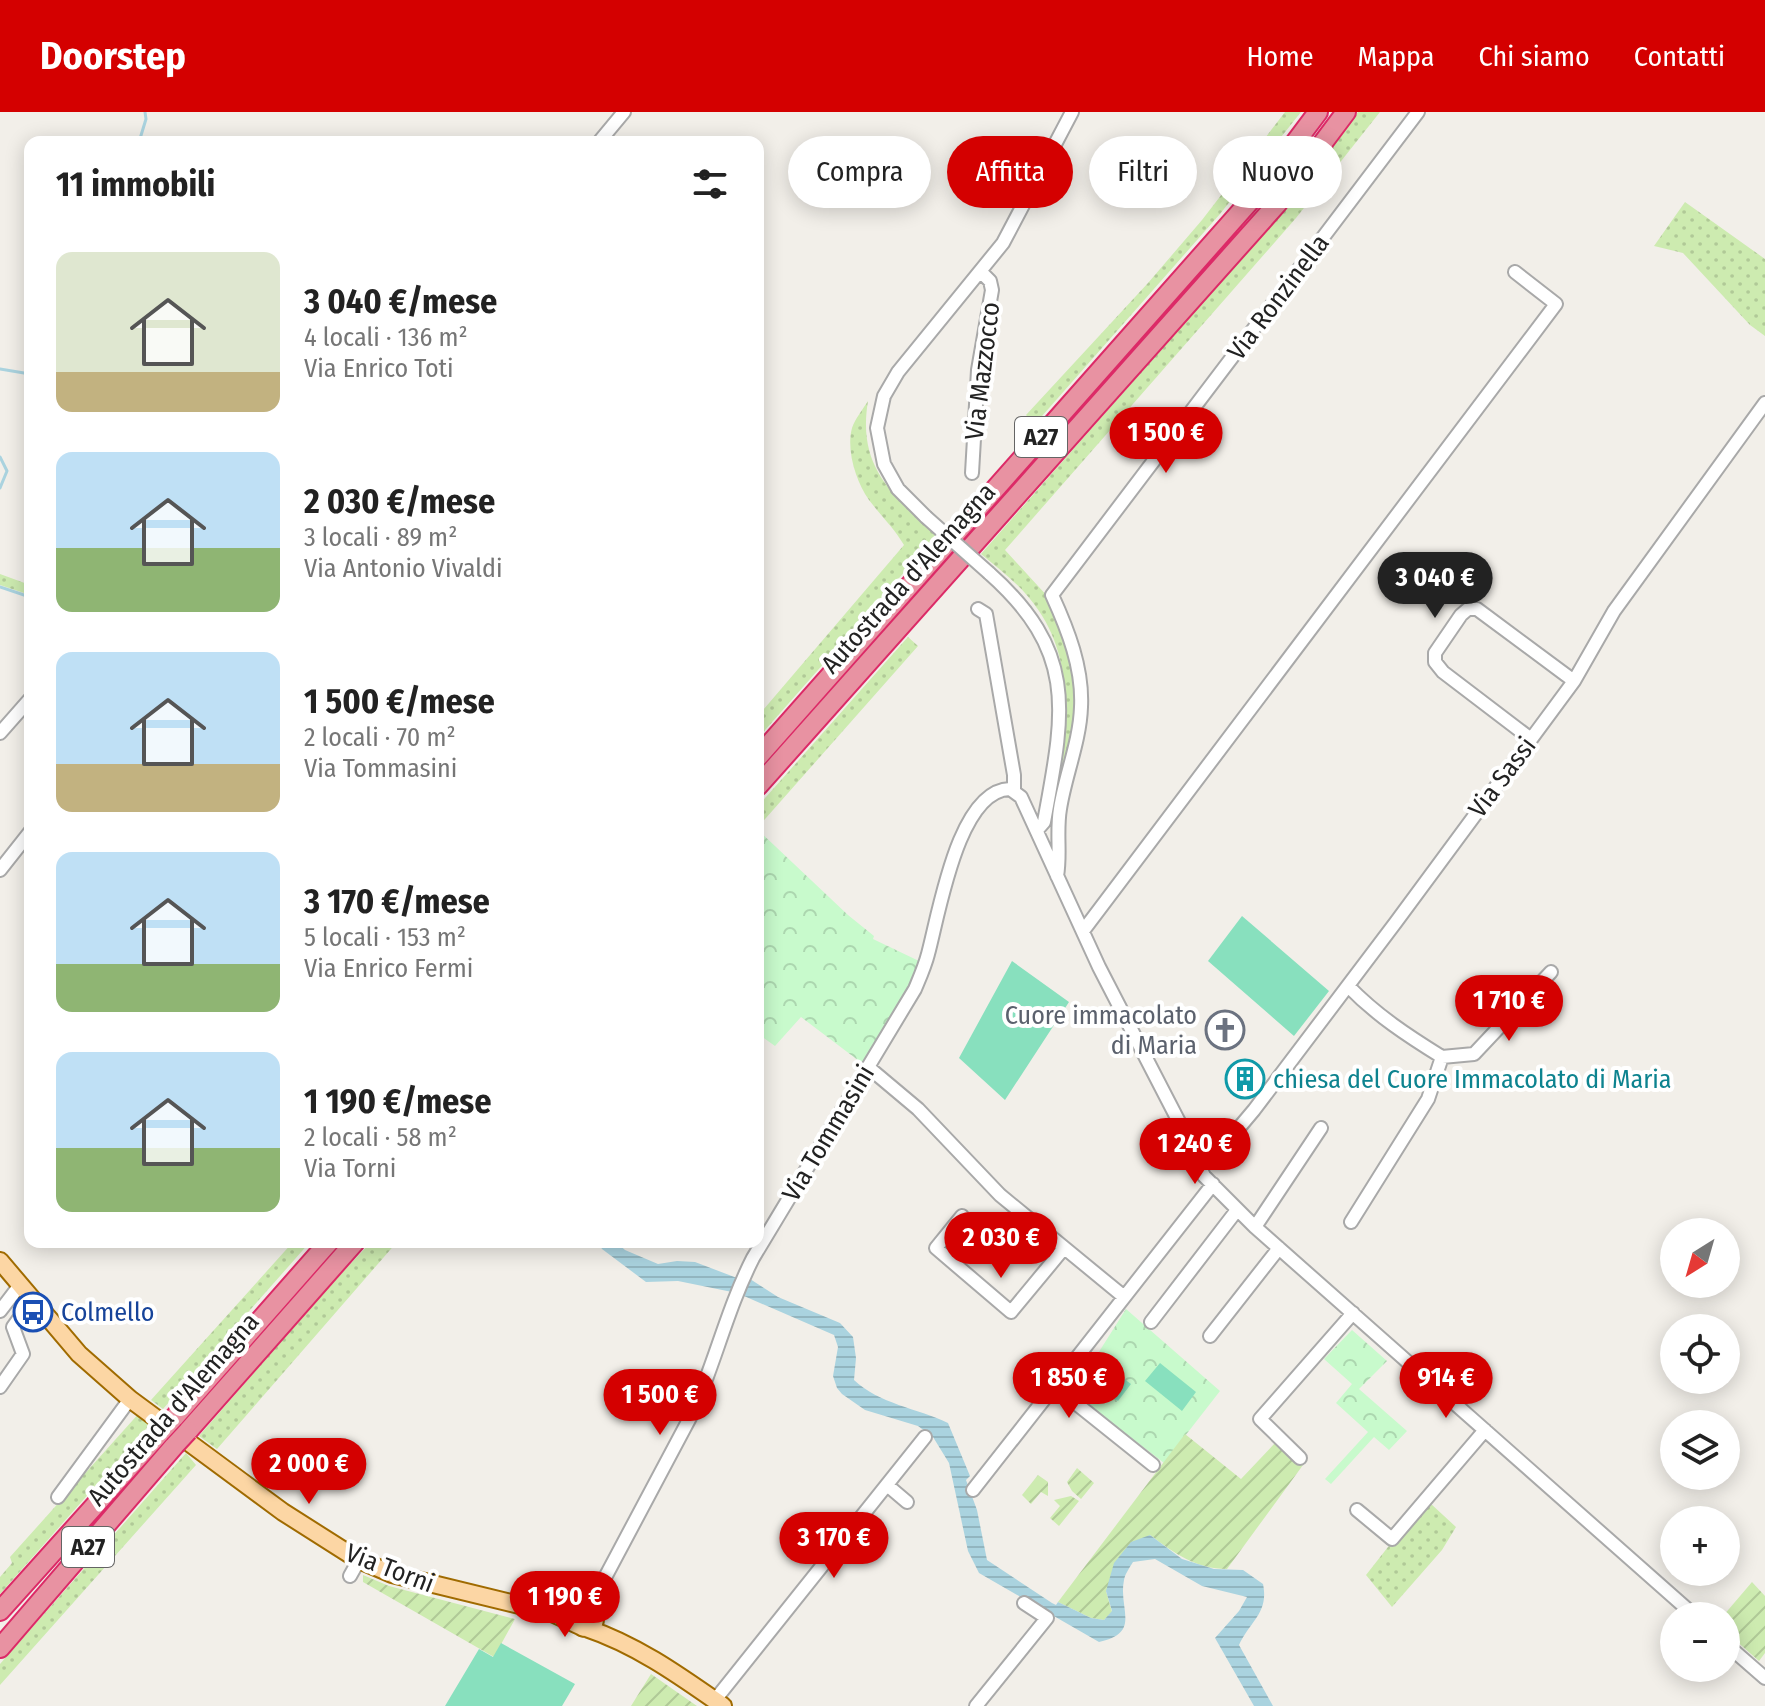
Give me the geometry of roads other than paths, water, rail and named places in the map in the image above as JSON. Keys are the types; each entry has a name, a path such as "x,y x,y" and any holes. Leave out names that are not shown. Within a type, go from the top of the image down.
{"highway":[{"name":"Autostrada d'Alemagna","path":"764,750 1258,192 1318,112"},
{"name":"Autostrada d'Alemagna","path":"764,779 1277,204 1346,112"},
{"name":"Autostrada d'Alemagna","path":"0,1648 324,1248"},
{"name":"Autostrada d'Alemagna","path":"0,1611 349,1248"}],"main road":[{"name":"Via Torni","path":"0,1261 85,1360 130,1399 323,1540 392,1574 587,1619 719,1703"}],"street":[{"path":"604,136 624,112"},
{"name":"Via Mazzocco","path":"1037,830 1044,822 1060,703 1050,650 1036,623 1018,600 898,489 887,471 878,442 880,409 886,390 1011,230 1072,112"},
{"name":"Via Ronzinella","path":"1057,876 1061,856 1060,806 1081,708 1075,657 1067,628 1052,595 1418,112"},
{"name":"Via Mazzocco","path":"972,473 976,381 992,290 990,281 981,272"},
{"path":"1083,931 1556,304 1515,272"},
{"name":"Via Sassi","path":"1202,1152 1227,1142 1348,986 1574,681 1614,611 1765,403"},
{"name":"Via Ronzinella","path":"978,609 986,614 1018,794 1099,967 1183,1126 1202,1152 1201,1172 1212,1178 1224,1196 1255,1227 1679,1602"},
{"path":"1531,739 1443,672 1435,662 1435,653 1461,615 1468,609 1477,609 1574,681"},
{"path":"0,733 24,706"},
{"name":"Via Tommasini","path":"764,1241 915,989 927,958 954,855 966,829 987,798 1004,789 1018,794"},
{"path":"0,870 24,840"},
{"path":"1348,986 1419,1045 1442,1057 1474,1054 1551,972"},
{"path":"1351,1222 1426,1103 1442,1057"},
{"path":"868,1067 918,1109 1000,1195 1123,1296"},
{"path":"1255,1227 1321,1128"},
{"path":"973,1490 1212,1178"},
{"path":"1151,1322 1237,1210"},
{"path":"962,1216 936,1248 1011,1312 1064,1248"},
{"name":"Via Tommasini","path":"587,1619 600,1587 693,1412 747,1270 760,1248"},
{"path":"1210,1336 1279,1248"},
{"path":"0,1311 20,1285"},
{"path":"0,1387 23,1354 13,1327 33,1299"},
{"path":"1300,1458 1260,1419 1353,1313"},
{"path":"1053,1385 1153,1465"},
{"path":"58,1497 130,1399"},
{"path":"1357,1510 1392,1539 1485,1430"},
{"path":"719,1703 925,1437"},
{"path":"887,1485 907,1502"},
{"path":"350,1576 359,1560"},
{"path":"976,1706 1047,1618 1024,1603"},
{"path":"1740,1656 1765,1678"}],"water":[{"path":"623,1248 658,1264 695,1262 737,1278 732,1292 678,1281 646,1282 602,1249"},
{"path":"750,1279 778,1297 840,1323 853,1337 856,1358 854,1380 864,1388 948,1423 970,1476 966,1480 977,1510 987,1560 1052,1603 1056,1605 1058,1602 1091,1618 1104,1620 1112,1611 1106,1591 1114,1563 1131,1542 1150,1535 1182,1559 1214,1569 1243,1570 1263,1584 1261,1610 1239,1645 1273,1706 1254,1706 1215,1638 1247,1597 1202,1586 1155,1559 1133,1562 1124,1580 1124,1626 1120,1633 1099,1642 979,1573 968,1551 949,1463 933,1437 918,1426 865,1410 842,1394 833,1376 838,1347 834,1335 744,1296"}],"waterway":[{"path":"141,136 145,112"},
{"path":"0,369 24,373"},
{"path":"0,457 7,471 0,488"},
{"path":"0,587 24,595"}],"place":[{"name":"Cuore immacolato di Maria","path":"1225,1030"},
{"name":"chiesa del Cuore Immacolato di Maria","path":"1245,1079"},
{"name":"Colmello","path":"33,1312"}]}
